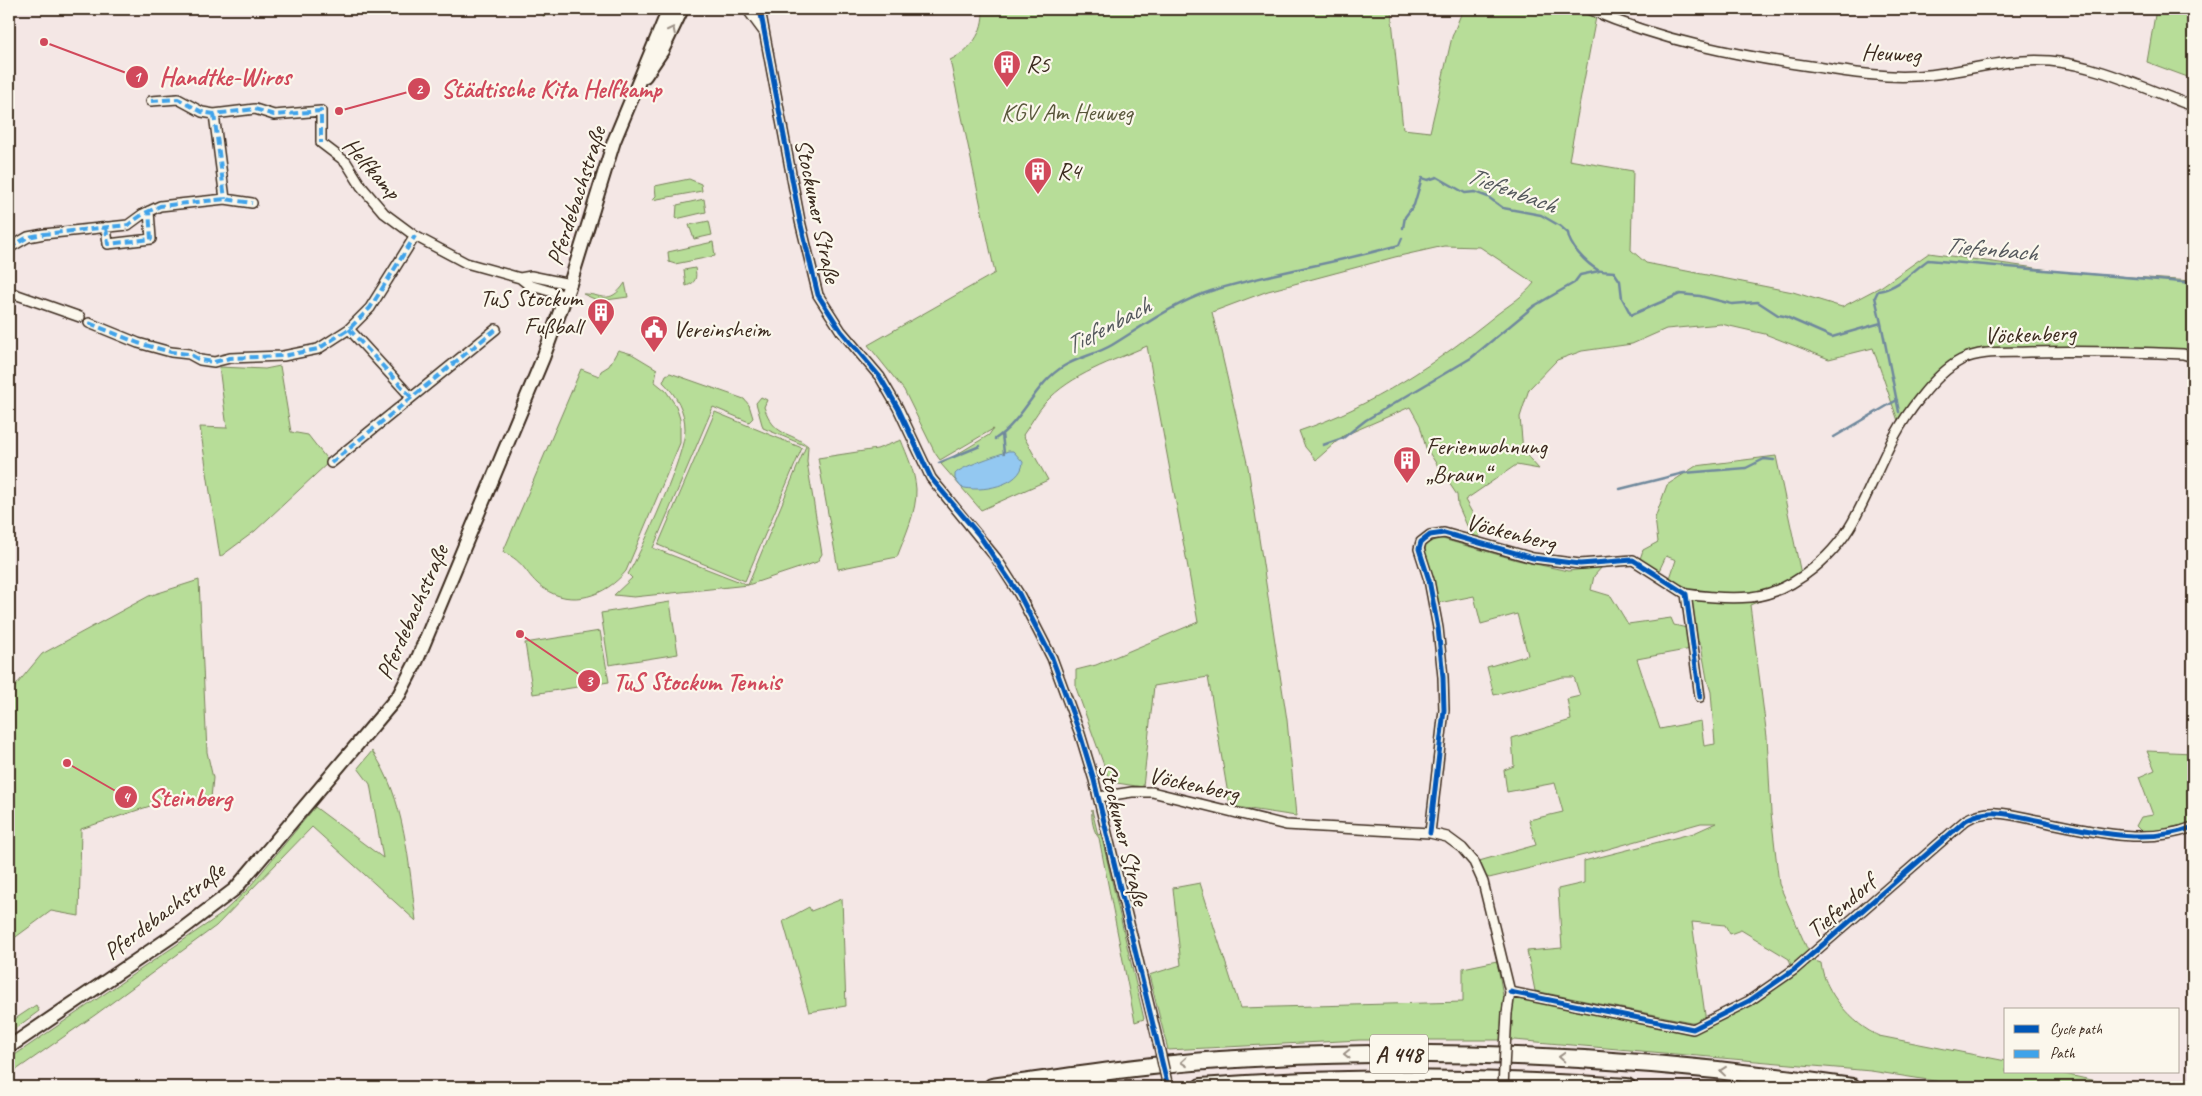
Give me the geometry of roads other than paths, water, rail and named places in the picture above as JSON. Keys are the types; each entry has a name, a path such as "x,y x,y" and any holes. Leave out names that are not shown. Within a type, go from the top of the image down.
{"highway":[{"name":"A 448","path":"992,1087 1151,1065 1286,1056 1434,1053 1584,1058 1755,1074 1852,1087"},
{"name":"A 448","path":"1201,1087 1291,1081 1436,1079 1627,1087"}],"main road":[{"name":"Pferdebachstraße","path":"9,1047 181,930 235,889 393,703 418,660 543,358 568,290 614,141 669,9"},
{"name":"Pferdebachstraße","path":"641,80 658,57 682,9"}],"street":[{"name":"Stockumer Straße","path":"748,9 759,28 764,32"},
{"name":"Stockumer Straße","path":"760,9 800,221 818,295 841,331 880,376 898,408 930,478 979,534 1019,594 1052,658 1066,694 1098,798 1168,1087"},
{"name":"Heuweg","path":"1588,9 1639,29 1704,48 1869,74 1932,75 2007,62 2050,61 2102,73 2193,106"},
{"name":"Helfkamp","path":"151,101 178,99 202,112 214,114 254,109 274,115 321,111 321,143 346,162 361,186 384,213 415,236 466,263 520,278 529,285 568,290"},
{"path":"214,114 225,199"},
{"path":"9,248 28,237 128,225 160,206 225,199 252,203"},
{"path":"106,227 108,244 152,239 149,211"},
{"path":"128,225 130,241"},
{"path":"89,323 138,343 171,352 190,354 200,360 214,362 230,358 283,356 318,349 349,329 376,302 415,236"},
{"path":"9,292 80,317"},
{"path":"349,329 411,397"},
{"path":"331,463 496,329"},
{"name":"Vöckenberg","path":"1430,833 1444,710 1443,677 1436,618 1429,580 1419,549 1421,542 1430,535 1444,533 1533,558 1580,564 1633,560 1686,594 1711,597 1752,597 1782,587 1811,571 1837,545 1857,516 1890,440 1901,420 1929,387 1944,372 1960,361 1974,355 1988,353 2183,354 2193,357"},
{"path":"1686,594 1700,697"},
{"name":"Vöckenberg","path":"1098,798 1132,792 1152,792 1286,825 1430,833 1447,837 1462,848 1474,862 1483,882 1510,992"},
{"name":"Tiefendorf","path":"1510,992 1693,1029 1749,1001 1795,969 1966,820 1976,814 2004,814 2132,837 2158,836 2193,827"},
{"path":"1503,1087 1510,992"}],"water":[{"path":"1008,451 1013,451 1023,462 1021,470 1008,482 988,488 969,489 961,487 955,479 955,474 958,471"}],"waterway":[{"name":"Tiefenbach","path":"1403,228 1405,217 1414,205 1422,178 1428,180 1437,177 1465,193 1475,192 1488,197 1503,208 1541,215 1560,226 1568,233 1575,249 1589,264 1600,271 1614,272 1620,281 1622,298 1631,315 1680,294 1700,296 1732,304 1758,302 1778,315 1832,337 1881,323 1875,297 1878,291 1899,283 1928,260 2193,283"},
{"name":"Tiefenbach","path":"995,439 1014,422 1045,382 1064,366 1106,348 1185,301 1234,284 1399,245 1402,238"},
{"path":"1323,445 1343,438 1366,420 1471,358 1534,306 1574,283 1580,275 1599,271"},
{"path":"1881,323 1899,412"},
{"path":"1834,437 1897,400"},
{"path":"1002,434 1004,453"},
{"name":"Tiefenbach","path":"939,463 980,446"},
{"path":"1620,489 1684,473 1746,468 1764,459 1774,460"}],"place":[{"name":"Handtke-Wiros","path":"44,42"},
{"name":"R5","path":"1007,88"},
{"name":"Städtische Kita Helfkamp","path":"339,111"},
{"name":"R4","path":"1038,195"},
{"name":"TuS Stockum Fußball","path":"601,336"},
{"name":"Vereinsheim","path":"654,353"},
{"name":"Ferienwohnung „Braun“","path":"1407,484"},
{"name":"TuS Stockum Tennis","path":"520,634"},
{"name":"Steinberg","path":"67,763"}],"park label":[{"name":"KGV Am Heuweg","path":"1067,112"}]}
